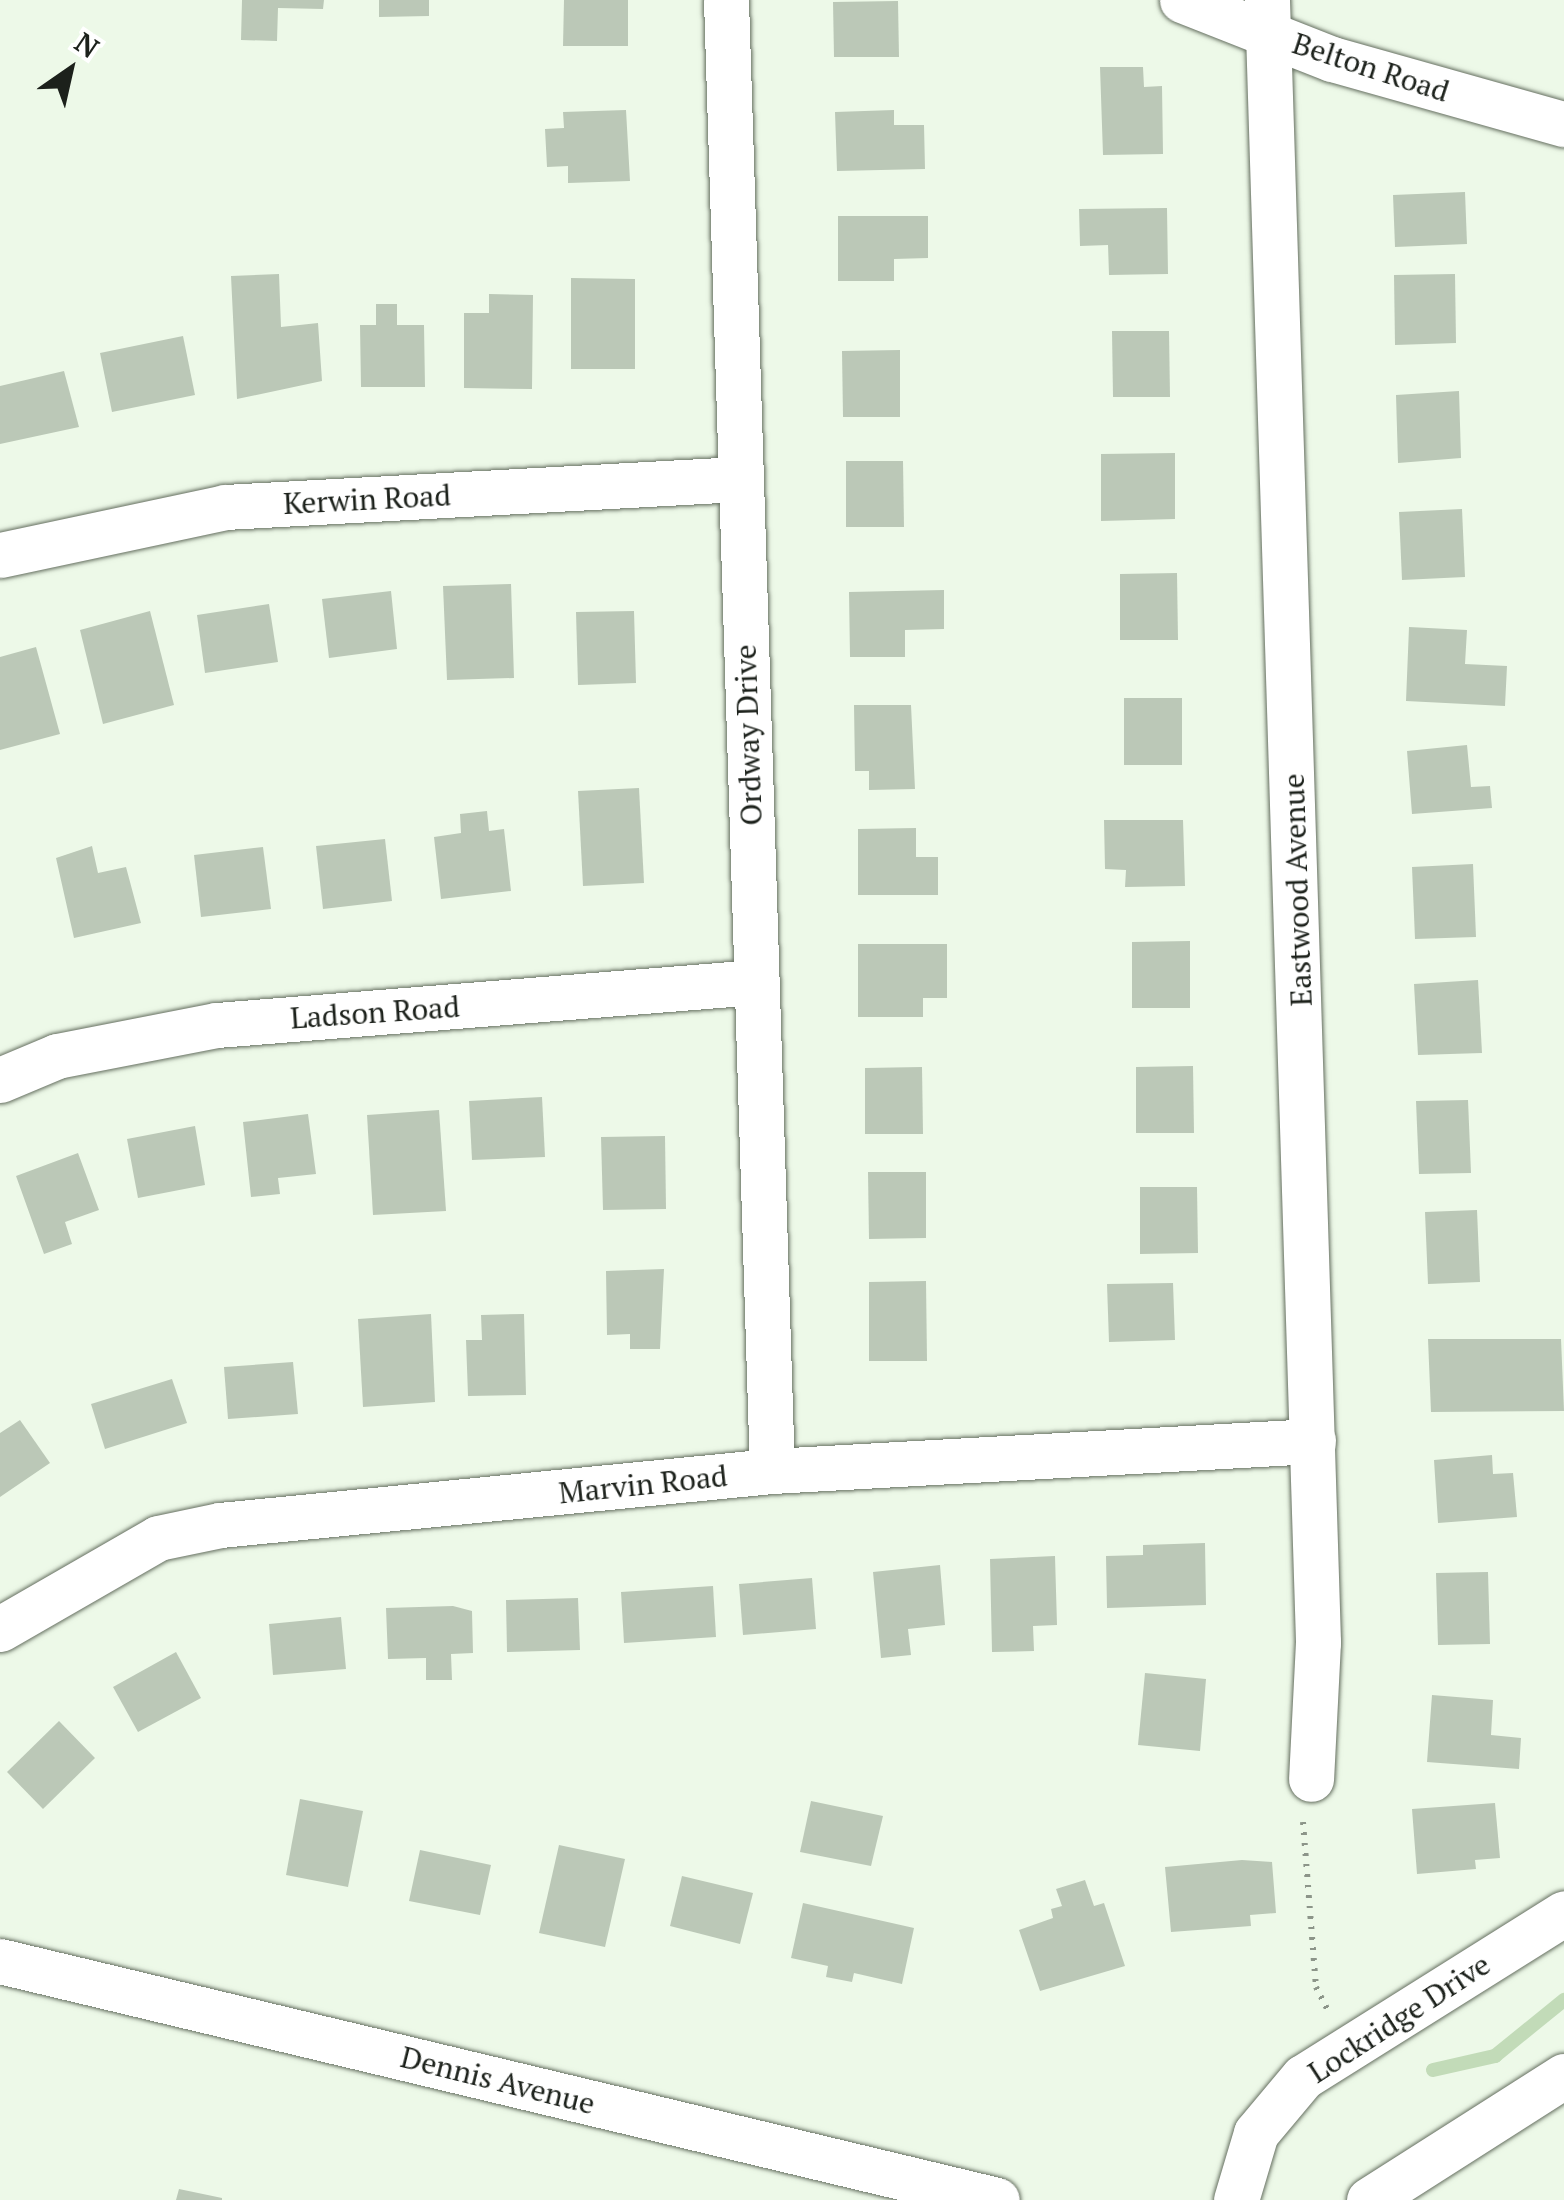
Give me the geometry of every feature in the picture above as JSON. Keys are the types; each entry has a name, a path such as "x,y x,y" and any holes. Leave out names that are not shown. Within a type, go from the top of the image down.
{"street":[{"name":"Ordway Drive","path":"726,0 772,1471"},
{"name":"Belton Road","path":"1182,0 1268,17 1564,124"},
{"name":"Eastwood Avenue","path":"1268,17 1318,1642 1307,1797"},
{"name":"Kerwin Road","path":"0,555 225,507 739,479"},
{"name":"Ladson Road","path":"0,1080 57,1056 216,1024 756,982"},
{"name":"Marvin Road","path":"0,1629 158,1538 220,1525 772,1471 1313,1441"},
{"name":"Lockridge Drive","path":"1236,2200 1256,2133 1303,2077 1564,1913"},
{"name":"Dennis Avenue","path":"0,1961 996,2200"},
{"path":"1369,2200 1564,2076"}],"path":[{"path":"1307,1797 1316,1987 1331,2016"}],"building":[{"path":"242,0 324,0 323,9 278,8 277,41 241,40"},
{"path":"379,0 429,0 429,16 379,17"},
{"path":"564,0 628,0 628,46 563,46"},
{"path":"898,1 899,57 834,57 833,2"},
{"path":"1100,67 1143,67 1144,87 1162,86 1163,154 1103,155"},
{"path":"626,110 630,181 568,183 568,166 547,167 545,129 564,128 563,112"},
{"path":"894,110 894,125 924,125 925,169 837,171 835,112"},
{"path":"1465,192 1467,244 1395,247 1393,195"},
{"path":"1167,208 1168,274 1109,275 1108,245 1080,246 1079,209"},
{"path":"838,216 928,216 928,258 894,259 894,281 838,281"},
{"path":"279,274 281,327 318,323 322,381 237,399 231,276"},
{"path":"1455,274 1456,343 1395,345 1394,275"},
{"path":"571,278 635,279 635,369 571,369"},
{"path":"489,294 533,295 532,389 464,388 464,313 489,313"},
{"path":"376,304 397,304 397,325 424,325 425,387 361,387 360,325 376,325"},
{"path":"1112,331 1169,331 1170,397 1113,397"},
{"path":"183,336 195,395 112,412 100,353"},
{"path":"900,350 900,417 843,417 842,351"},
{"path":"64,371 79,427 0,444 0,386"},
{"path":"1459,391 1461,458 1398,463 1396,395"},
{"path":"1175,453 1175,519 1101,521 1101,454"},
{"path":"846,461 903,461 904,527 846,527"},
{"path":"1462,509 1465,577 1402,580 1399,512"},
{"path":"1177,573 1178,640 1120,640 1120,574"},
{"path":"511,584 514,678 447,680 443,586"},
{"path":"944,590 944,629 905,630 905,657 850,657 849,592"},
{"path":"391,591 397,649 329,658 322,599"},
{"path":"269,604 278,662 205,673 197,615"},
{"path":"150,611 174,705 103,724 80,630"},
{"path":"634,611 636,683 578,685 576,612"},
{"path":"1409,627 1467,630 1465,664 1507,666 1505,706 1406,701"},
{"path":"36,647 60,734 0,750 0,657"},
{"path":"1124,698 1182,698 1182,765 1124,765"},
{"path":"854,705 911,705 915,789 869,790 869,771 855,771"},
{"path":"1467,745 1471,787 1490,786 1492,808 1412,814 1407,751"},
{"path":"639,788 644,883 583,886 578,791"},
{"path":"487,811 489,831 504,829 511,891 441,899 434,837 461,833 460,814"},
{"path":"1104,820 1183,820 1185,886 1125,887 1126,870 1105,869"},
{"path":"916,828 916,857 938,857 938,895 858,895 858,829"},
{"path":"385,839 392,901 323,909 316,846"},
{"path":"92,846 98,873 126,867 141,923 74,938 56,858"},
{"path":"263,847 271,909 201,917 194,855"},
{"path":"1473,864 1476,937 1415,939 1412,867"},
{"path":"1190,941 1190,1008 1132,1008 1132,942"},
{"path":"858,944 947,944 947,998 923,998 923,1017 858,1017"},
{"path":"1478,980 1482,1053 1418,1055 1414,984"},
{"path":"1193,1066 1194,1133 1136,1133 1136,1067"},
{"path":"922,1067 923,1134 865,1134 865,1068"},
{"path":"542,1097 545,1157 472,1160 469,1101"},
{"path":"1468,1100 1471,1173 1419,1174 1416,1101"},
{"path":"439,1110 446,1211 373,1215 367,1115"},
{"path":"308,1114 316,1174 278,1178 280,1194 251,1197 243,1122"},
{"path":"195,1126 205,1185 138,1198 127,1139"},
{"path":"665,1136 666,1209 603,1210 601,1137"},
{"path":"78,1153 99,1210 65,1222 72,1244 44,1254 16,1176"},
{"path":"868,1172 926,1172 926,1238 869,1239"},
{"path":"1140,1187 1197,1187 1198,1253 1140,1254"},
{"path":"1477,1210 1480,1282 1428,1284 1425,1212"},
{"path":"664,1269 660,1349 630,1349 630,1334 607,1335 606,1271"},
{"path":"926,1281 927,1361 869,1361 869,1282"},
{"path":"1173,1283 1175,1340 1109,1342 1107,1284"},
{"path":"431,1314 435,1402 363,1407 358,1319"},
{"path":"524,1314 526,1395 468,1396 466,1340 482,1340 481,1315"},
{"path":"1428,1339 1561,1339 1564,1411 1431,1412"},
{"path":"293,1362 298,1414 228,1419 224,1367"},
{"path":"172,1379 187,1423 105,1449 91,1404"},
{"path":"20,1420 50,1463 0,1497 0,1433"},
{"path":"1492,1455 1493,1474 1513,1473 1517,1517 1438,1523 1434,1460"},
{"path":"1205,1543 1206,1605 1107,1608 1106,1556 1143,1555 1143,1545"},
{"path":"1055,1556 1057,1625 1033,1626 1034,1651 992,1652 990,1559"},
{"path":"940,1565 945,1625 908,1629 911,1655 881,1658 873,1572"},
{"path":"1488,1572 1490,1644 1438,1645 1436,1573"},
{"path":"812,1578 816,1629 743,1635 739,1584"},
{"path":"713,1586 716,1637 624,1643 621,1592"},
{"path":"578,1598 580,1650 507,1652 506,1600"},
{"path":"453,1606 472,1611 473,1653 451,1654 452,1680 426,1680 426,1658 388,1659 386,1608"},
{"path":"341,1617 346,1669 273,1675 269,1624"},
{"path":"176,1652 201,1698 138,1732 113,1687"},
{"path":"1145,1673 1206,1679 1200,1751 1138,1745"},
{"path":"1432,1695 1493,1700 1491,1735 1521,1738 1519,1769 1427,1762"},
{"path":"59,1721 95,1758 43,1809 7,1772"},
{"path":"300,1799 363,1811 348,1887 286,1875"},
{"path":"811,1801 883,1816 871,1866 800,1852"},
{"path":"1495,1803 1500,1858 1475,1860 1476,1869 1417,1874 1412,1809"},
{"path":"559,1845 625,1859 605,1947 539,1933"},
{"path":"420,1850 491,1865 480,1915 409,1901"},
{"path":"1242,1860 1272,1862 1276,1913 1250,1915 1251,1926 1171,1932 1165,1867"},
{"path":"682,1876 753,1893 740,1944 670,1926"},
{"path":"1085,1880 1094,1906 1104,1903 1125,1966 1040,1991 1019,1930 1053,1918 1051,1909 1062,1906 1056,1889"},
{"path":"803,1903 914,1928 902,1984 854,1973 852,1982 826,1977 828,1966 791,1958"},
{"path":"179,2189 222,2198 222,2200 176,2200"}],"waterway":[{"path":"1433,2070 1495,2056 1564,2000"}]}
